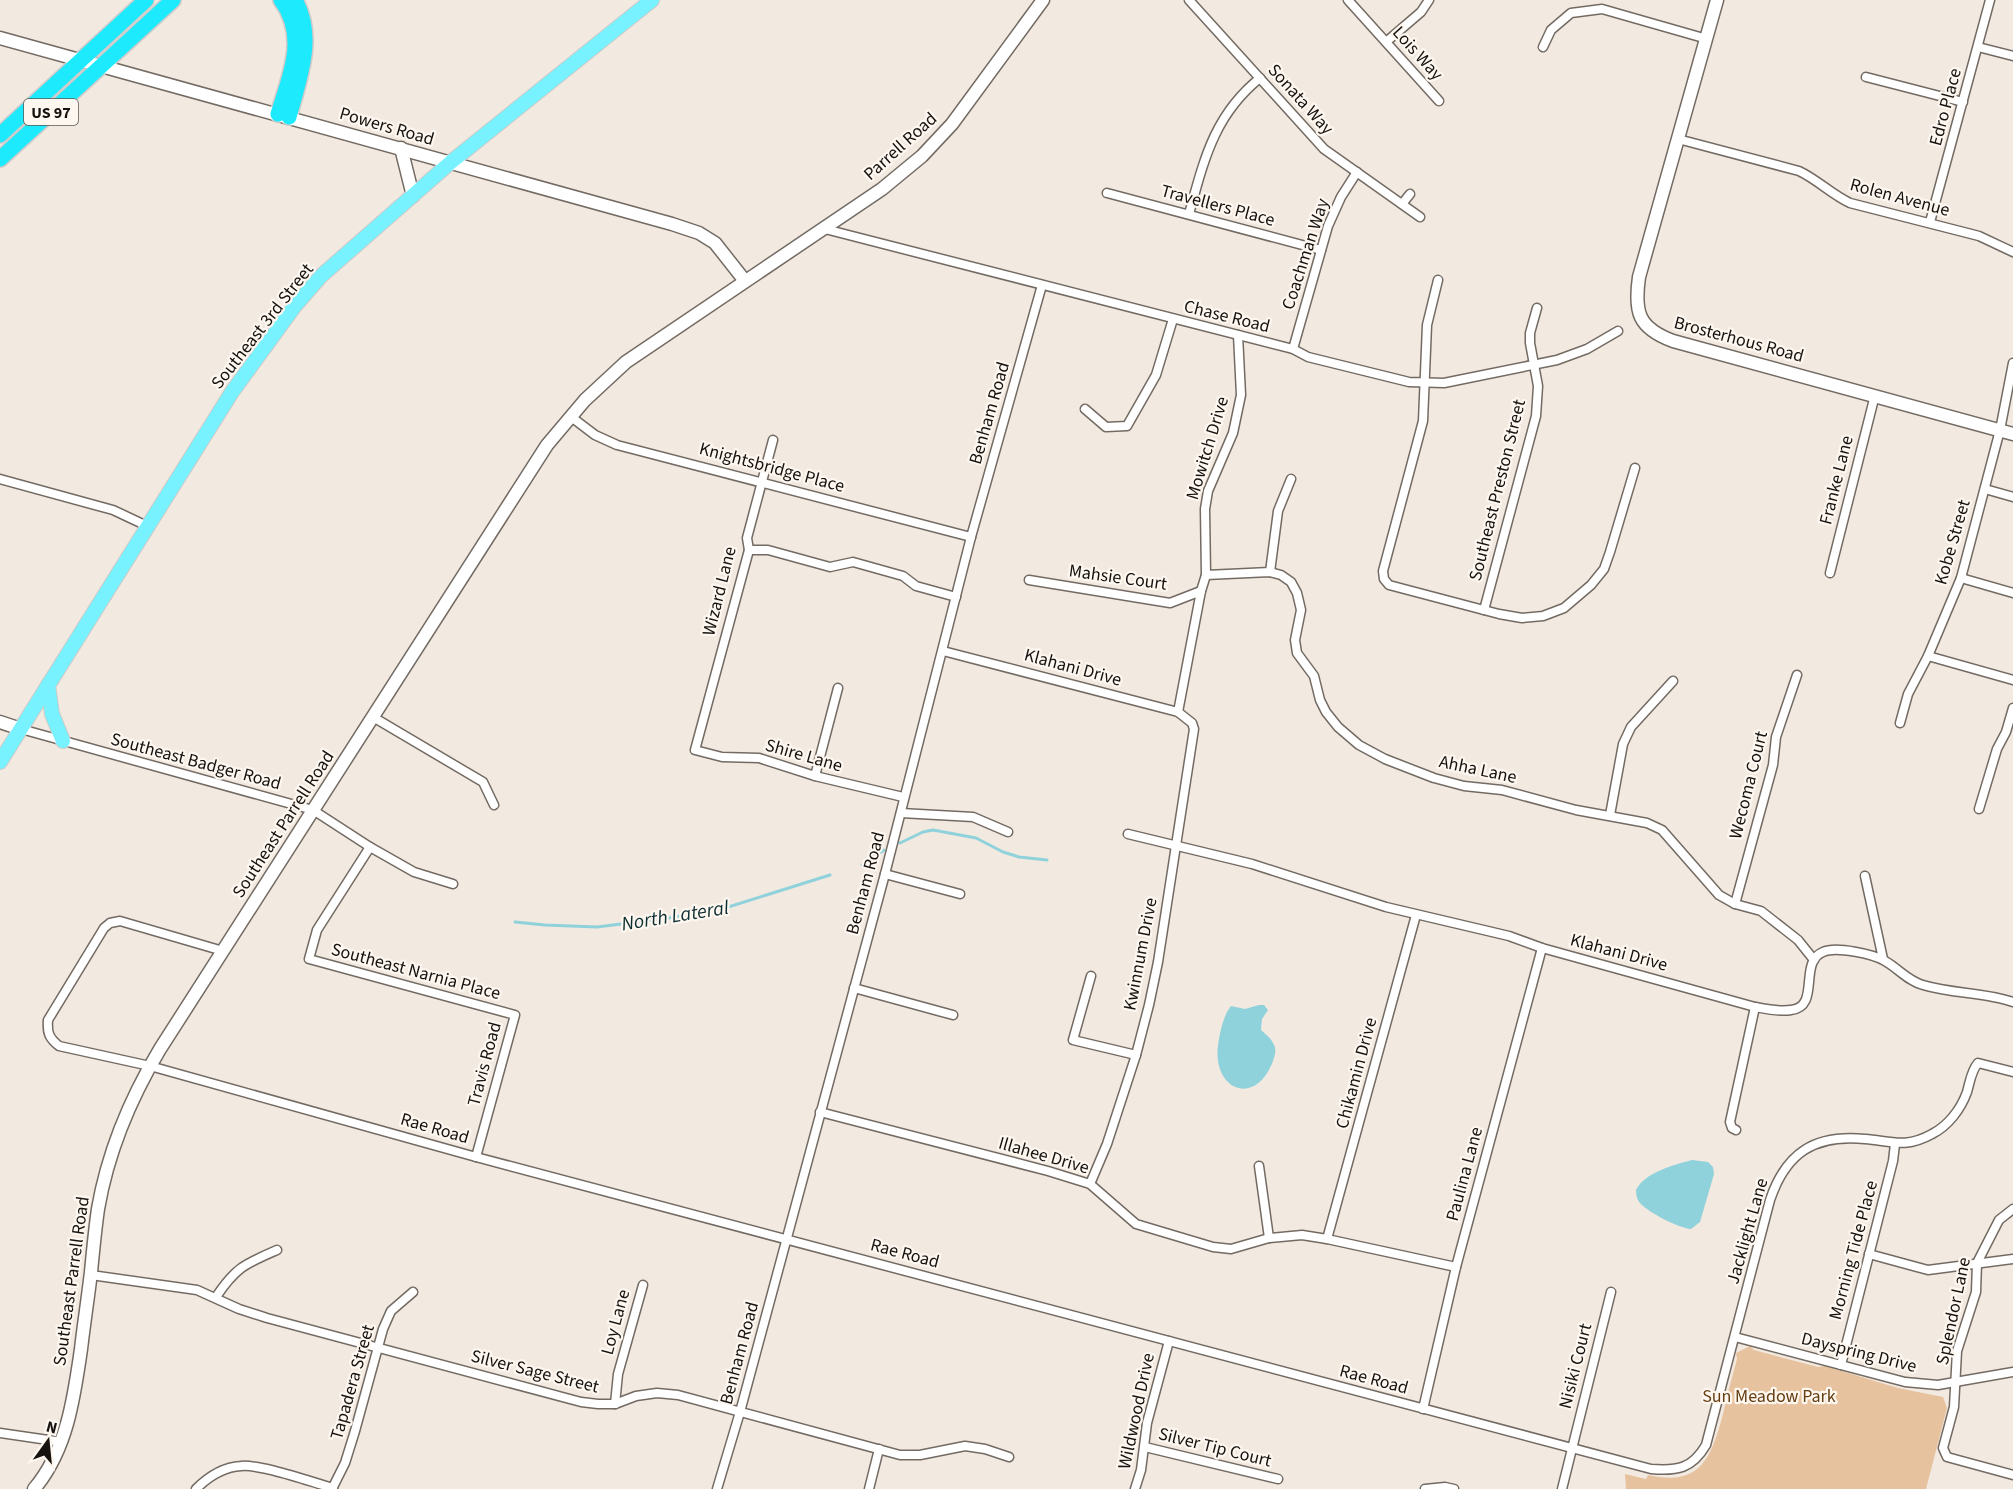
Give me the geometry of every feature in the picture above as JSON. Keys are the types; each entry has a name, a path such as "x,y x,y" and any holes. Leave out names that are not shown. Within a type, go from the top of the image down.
{"highway":[{"name":"US 97","path":"1,134 146,0"},
{"name":"US 97","path":"0,159 173,0"},
{"path":"281,0 294,25 296,45 284,116"},
{"path":"284,116 304,58 306,42 303,20 295,0"}],"main road":[{"name":"Southeast 3rd Street","path":"0,762 231,392 294,307 321,276 451,162 652,0"},
{"path":"48,685 52,714 63,741"}],"street":[{"name":"Parrell Road","path":"745,281 885,187 922,156 952,124 1043,0"},
{"name":"Sonata Way","path":"1189,0 1324,149 1420,217"},
{"name":"Lois Way","path":"1348,0 1439,101"},
{"path":"1386,42 1421,12 1429,0"},
{"name":"Brosterhous Road","path":"1717,0 1639,277 1636,306 1640,319 1649,329 1673,341 2013,434"},
{"name":"Edro Place","path":"1930,222 1990,0"},
{"path":"1543,47 1551,30 1571,13 1602,9 1707,39"},
{"name":"Powers Road","path":"0,38 699,233 715,243 745,281"},
{"path":"1978,47 2013,56"},
{"path":"1866,77 1963,102"},
{"path":"1189,214 1205,156 1219,127 1236,102 1260,78"},
{"name":"Rolen Avenue","path":"1678,139 1799,171 1814,178 1836,196 1850,203 1979,236 2013,252"},
{"path":"401,148 413,196"},
{"name":"Coachman Way","path":"1293,349 1328,226 1341,197 1357,172"},
{"name":"Travellers Place","path":"1107,193 1321,250"},
{"path":"1402,204 1410,194"},
{"name":"Chase Road","path":"825,229 1293,349 1308,357 1409,382 1444,383 1557,360 1587,349 1618,331"},
{"path":"1438,280 1428,316 1423,421 1385,562 1384,579 1389,585 1522,618 1543,616 1564,608 1604,569 1635,468"},
{"name":"Southeast Parrell Road","path":"34,1489 51,1466 62,1442 77,1372 98,1210 107,1166 118,1131 150,1066 546,445 570,416 626,362 745,281"},
{"name":"Benham Road","path":"717,1489 740,1412 885,874 971,537 1042,285"},
{"name":"Southeast Preston Street","path":"1484,610 1536,416 1538,386 1530,333 1537,308"},
{"path":"1085,409 1106,427 1127,426 1156,375 1173,319"},
{"name":"Mowitch Drive","path":"1178,712 1206,575 1205,509 1208,492 1233,433 1241,395 1238,335"},
{"name":"Kobe Street","path":"1900,723 1908,694 1928,656 1961,578 2000,430 2013,367"},
{"name":"Franke Lane","path":"1830,573 1875,395"},
{"name":"Knightsbridge Place","path":"570,416 595,435 617,445 971,537"},
{"name":"Wizard Lane","path":"695,750 749,550 747,538 773,440"},
{"path":"0,479 113,510 147,526"},
{"path":"1206,575 1270,573 1278,511 1291,479"},
{"path":"1985,489 2013,497"},
{"path":"749,550 768,550 830,567 853,562 903,576 916,585 956,597"},
{"name":"Ahha Lane","path":"1270,573 1281,575 1291,582 1297,593 1301,610 1296,640 1297,653 1314,676 1323,706 1338,728 1359,745 1384,759 1434,778 1464,786 1502,790 1576,810 1647,823 1662,830 1719,895 1735,904 1761,911 1769,916 1798,940 1814,960"},
{"path":"1961,578 2013,593"},
{"name":"Mahsie Court","path":"1029,580 1170,603 1201,591"},
{"name":"Klahani Drive","path":"943,651 1178,712 1192,723"},
{"path":"1928,656 2013,680"},
{"name":"Wecoma Court","path":"1735,904 1773,765 1776,737 1797,675"},
{"path":"1610,815 1623,744 1631,727 1673,681"},
{"path":"815,776 838,688"},
{"path":"1979,809 1997,749 2006,732 2013,708"},
{"path":"373,717 483,782 494,805"},
{"path":"0,722 21,729"},
{"name":"Kwinnum Drive","path":"1090,1184 1107,1144 1136,1055 1158,962 1194,739 1192,723"},
{"name":"Southeast Badger Road","path":"21,729 313,810 414,872 453,884"},
{"name":"Shire Lane","path":"695,750 722,757 759,758 815,776 903,798"},
{"path":"901,813 973,817 1008,832"},
{"name":"Klahani Drive","path":"1128,834 1175,847 1214,854 1416,915 1509,936 1542,948 1755,1007 1781,1011 1802,1007 1806,1000 1814,960"},
{"name":"Southeast Narnia Place","path":"370,847 317,930 309,959 515,1015"},
{"path":"885,874 960,894"},
{"path":"1865,876 1883,959"},
{"name":"Chikamin Drive","path":"1327,1239 1416,915"},
{"name":"Rae Road","path":"223,951 120,921 110,922 104,928 48,1020 47,1031 51,1040 59,1046 150,1066 476,1157 1651,1469"},
{"name":"Paulina Lane","path":"1423,1409 1456,1267 1542,948"},
{"path":"1814,960 1821,952 1830,950 1866,954 1883,959 1906,978 1922,985 2000,997 2013,1002"},
{"path":"1091,976 1073,1040 1136,1055"},
{"path":"854,988 953,1015"},
{"path":"1736,1130 1732,1128 1730,1122 1755,1007"},
{"name":"Travis Road","path":"476,1157 515,1015"},
{"name":"Jacklight Lane","path":"1651,1469 1672,1471 1683,1468 1701,1454 1708,1437 1770,1200 1777,1180 1787,1165 1802,1152 1825,1141 1846,1137 1895,1144 1910,1142 1932,1134 1946,1124 1959,1109 1978,1063 2013,1072"},
{"name":"Illahee Drive","path":"820,1112 1090,1184 1136,1224 1213,1247 1231,1249 1269,1238 1302,1235 1456,1267"},
{"name":"Morning Tide Place","path":"1841,1365 1893,1161 1895,1144"},
{"path":"1259,1166 1269,1238"},
{"name":"Splendor Lane","path":"2013,1209 1999,1220 1977,1263 1976,1292 1958,1351 1954,1407 1942,1448 1947,1457 2013,1475"},
{"path":"216,1298 230,1277 246,1263 277,1250"},
{"path":"1869,1254 1928,1270 2013,1259"},
{"name":"Silver Sage Street","path":"91,1275 197,1290 239,1309 267,1318 581,1402 615,1404 636,1396 657,1393 678,1395 900,1455 920,1455 966,1446 985,1449 1009,1457"},
{"name":"Loy Lane","path":"615,1404 618,1374 643,1285"},
{"name":"Tapadera Street","path":"333,1488 345,1463 383,1329 391,1311 413,1292"},
{"name":"Nisiki Court","path":"1562,1489 1611,1292"},
{"name":"Dayspring Drive","path":"1735,1337 1905,1382 1938,1385 2013,1372"},
{"name":"Wildwood Drive","path":"1135,1489 1141,1470 1147,1423 1169,1341"},
{"path":"0,1433 62,1442"},
{"name":"Silver Tip Court","path":"1145,1447 1278,1479"},
{"path":"869,1489 879,1449"},
{"path":"196,1489 206,1478 224,1470 242,1466 259,1468 333,1488"},
{"path":"1425,1489 1434,1487 1454,1489"}],"green space":[{"name":"Sun Meadow Park","path":"1750,1346 1754,1350 1818,1367 1825,1366 1898,1388 1943,1397 1947,1408 1926,1489 1626,1489 1625,1474 1646,1479 1648,1475 1666,1478 1680,1477 1692,1473 1701,1466 1719,1430 1737,1359 1736,1353"}],"water":[{"path":"1264,1005 1268,1010 1262,1019 1261,1030 1274,1045 1273,1061 1266,1076 1256,1085 1237,1088 1228,1082 1218,1061 1222,1024 1231,1006 1245,1009"},
{"path":"1692,1160 1708,1162 1713,1167 1714,1174 1700,1222 1691,1229 1672,1223 1644,1207 1639,1202 1636,1190 1646,1178 1653,1174"}],"waterway":[{"name":"North Lateral","path":"900,843 923,832 933,830 976,838 1003,852 1019,857 1047,860"},
{"name":"North Lateral","path":"862,865 884,850"},
{"name":"North Lateral","path":"515,922 597,927 669,918 722,909 830,875"}]}
